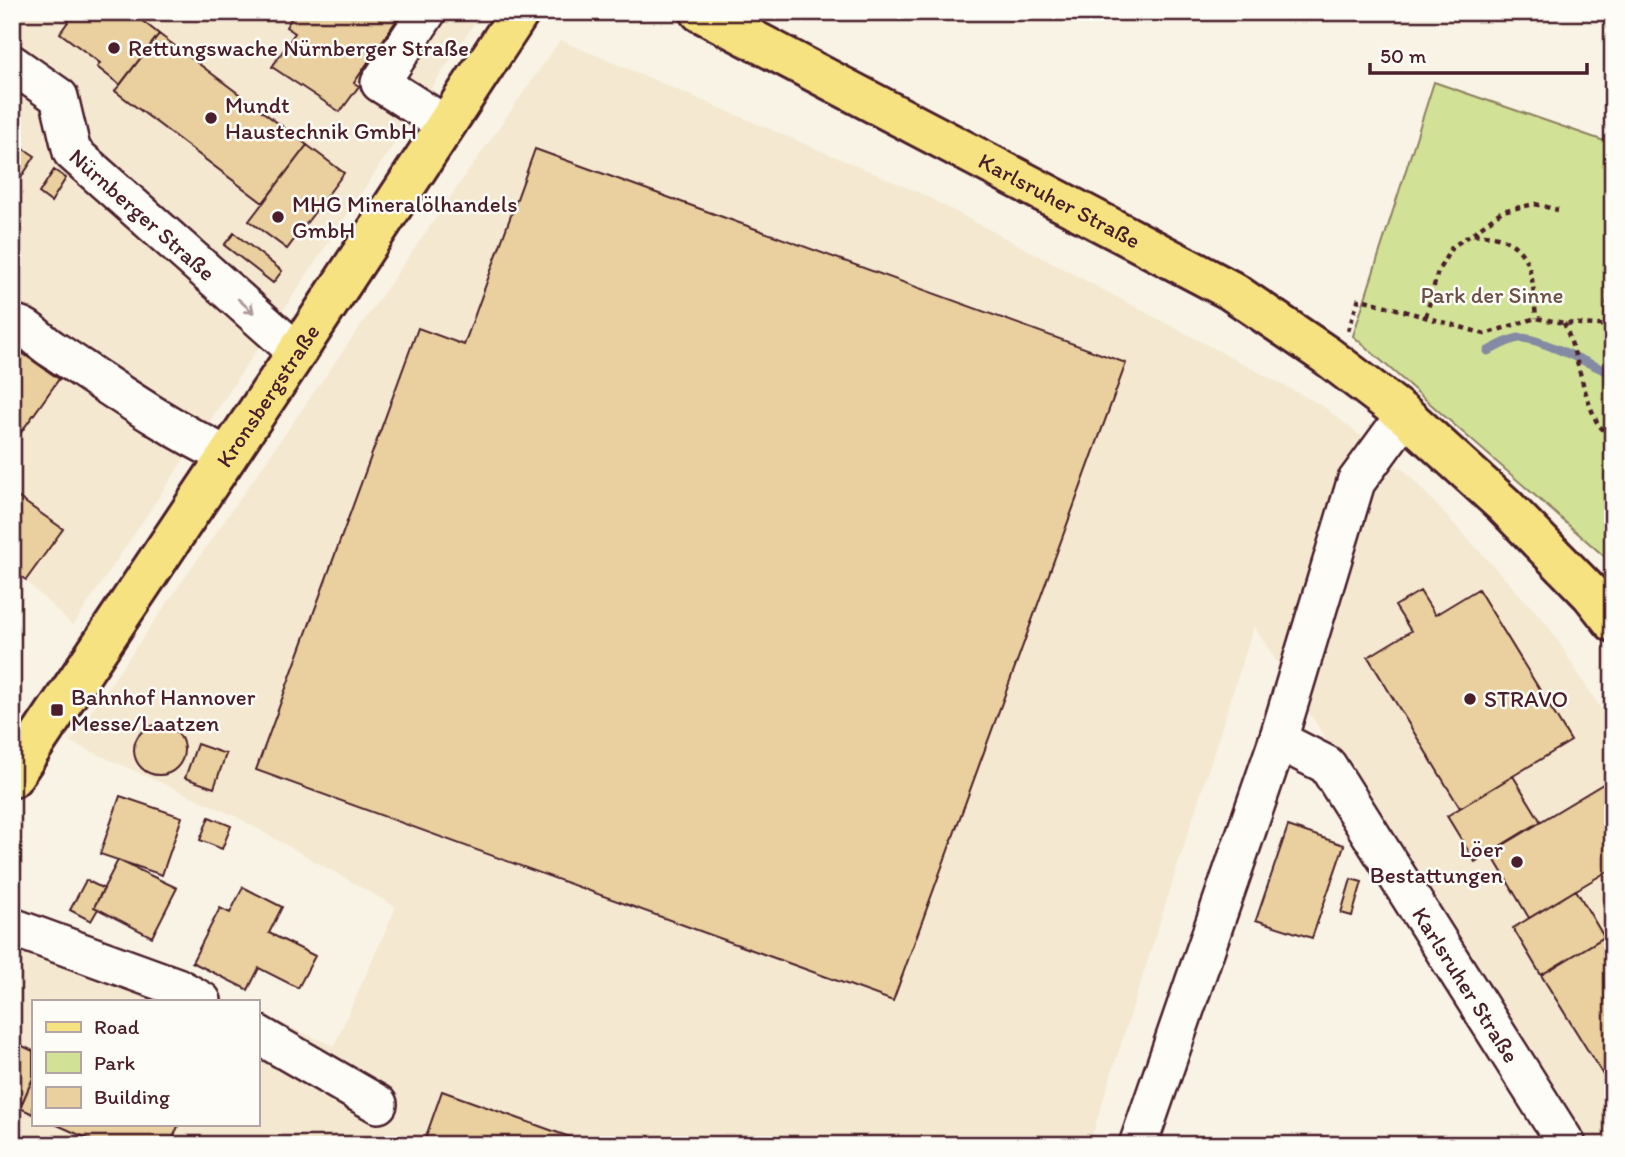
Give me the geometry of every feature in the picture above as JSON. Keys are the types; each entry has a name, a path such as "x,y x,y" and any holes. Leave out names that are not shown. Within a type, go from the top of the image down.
{"main road":[{"name":"Kronsbergstraße","path":"12,778 520,12"},
{"name":"Karlsruher Straße","path":"700,12 1230,290 1326,355 1405,415 1504,505 1591,594 1613,622"}],"street":[{"path":"427,12 380,83 446,125"},
{"name":"Nürnberger Straße","path":"12,64 59,97 72,152 297,352"},
{"path":"12,324 19,324 48,346 191,439 228,456"},
{"path":"1138,1145 1278,740 1356,482 1405,415"},
{"name":"Karlsruher Straße","path":"1278,740 1327,765 1567,1145"},
{"path":"12,927 177,987 199,1000"},
{"path":"259,1035 378,1104"}],"path":[{"path":"1426,316 1438,271 1452,247 1502,211 1535,204 1558,210"},
{"path":"1472,234 1503,239 1518,248 1530,268 1536,317"},
{"path":"1606,325 1613,271"},
{"path":"1345,338 1362,299 1485,334 1536,317 1564,323 1613,326"},
{"path":"1564,323 1576,350 1595,418 1601,429 1613,439"}],"shaded area":[{"path":"12,12 482,12 73,626 12,571"},
{"path":"560,40 918,192 1323,406 1406,472 1547,624 1613,728 1613,1145 1584,1145 1254,626 1089,1145 12,1145 12,920 181,979 229,1000 32,1000 32,1126 259,1126 259,1014 334,1046 396,907 233,815 70,742"}],"green space":[{"name":"Park der Sinne","path":"1434,82 1613,144 1613,564 1353,336"}],"building":[{"name":"Rettungswache Nürnberger Straße","path":"75,12 131,12 159,34 120,85 97,67 100,63 60,33"},
{"path":"295,12 402,12 354,83 359,86 340,112 272,67 295,33 286,27"},
{"name":"Mundt Haustechnik GmbH","path":"159,34 307,145 263,203 115,91"},
{"path":"12,141 35,156 15,187 12,185"},
{"path":"307,145 344,173 287,249 249,221"},
{"path":"535,149 1126,363 893,1001 256,770 418,328 464,345"},
{"path":"54,170 66,178 51,202 39,193"},
{"path":"234,233 282,271 273,283 224,245"},
{"path":"12,346 59,379 12,445"},
{"path":"12,493 63,529 26,580 12,571"},
{"name":"STRAVO","path":"1478,589 1571,741 1460,808 1368,657 1411,631 1395,606 1420,591 1435,615"},
{"path":"159,725 177,732 184,750 177,768 159,775 141,768 134,750 141,732"},
{"path":"197,744 226,754 214,788 185,778"},
{"path":"1513,776 1541,822 1475,862 1447,816"},
{"path":"1613,778 1613,868 1529,918 1490,852"},
{"path":"120,796 182,817 162,875 100,854"},
{"path":"209,817 231,826 222,849 200,840"},
{"path":"1288,826 1344,845 1312,938 1256,920"},
{"path":"118,860 177,888 152,937 94,907"},
{"path":"1351,879 1362,882 1352,916 1341,913"},
{"path":"86,880 104,889 94,907 98,909 91,921 70,910"},
{"path":"243,887 282,907 269,933 315,956 298,988 259,968 248,990 192,962 220,908 230,913"},
{"path":"1576,890 1604,937 1541,975 1513,928"},
{"path":"1613,932 1613,1091 1541,975"},
{"path":"12,1041 32,1051 32,1080 22,1103 12,1099"},
{"path":"32,1080 32,1114 20,1108"},
{"path":"442,1091 592,1145 423,1145"},
{"path":"59,1126 178,1126 170,1145 102,1145"}],"waterway":[{"path":"1488,351 1511,340 1527,339 1551,346 1613,374"}],"place":[{"name":"Rettungswache Nürnberger Straße","path":"114,48"},
{"name":"Mundt Haustechnik GmbH","path":"211,118"},
{"name":"MHG Mineralölhandels GmbH","path":"278,217"},
{"name":"STRAVO","path":"1470,699"},
{"name":"Bahnhof Hannover Messe/Laatzen","path":"57,710"},
{"name":"Löer Bestattungen","path":"1517,862"}]}
